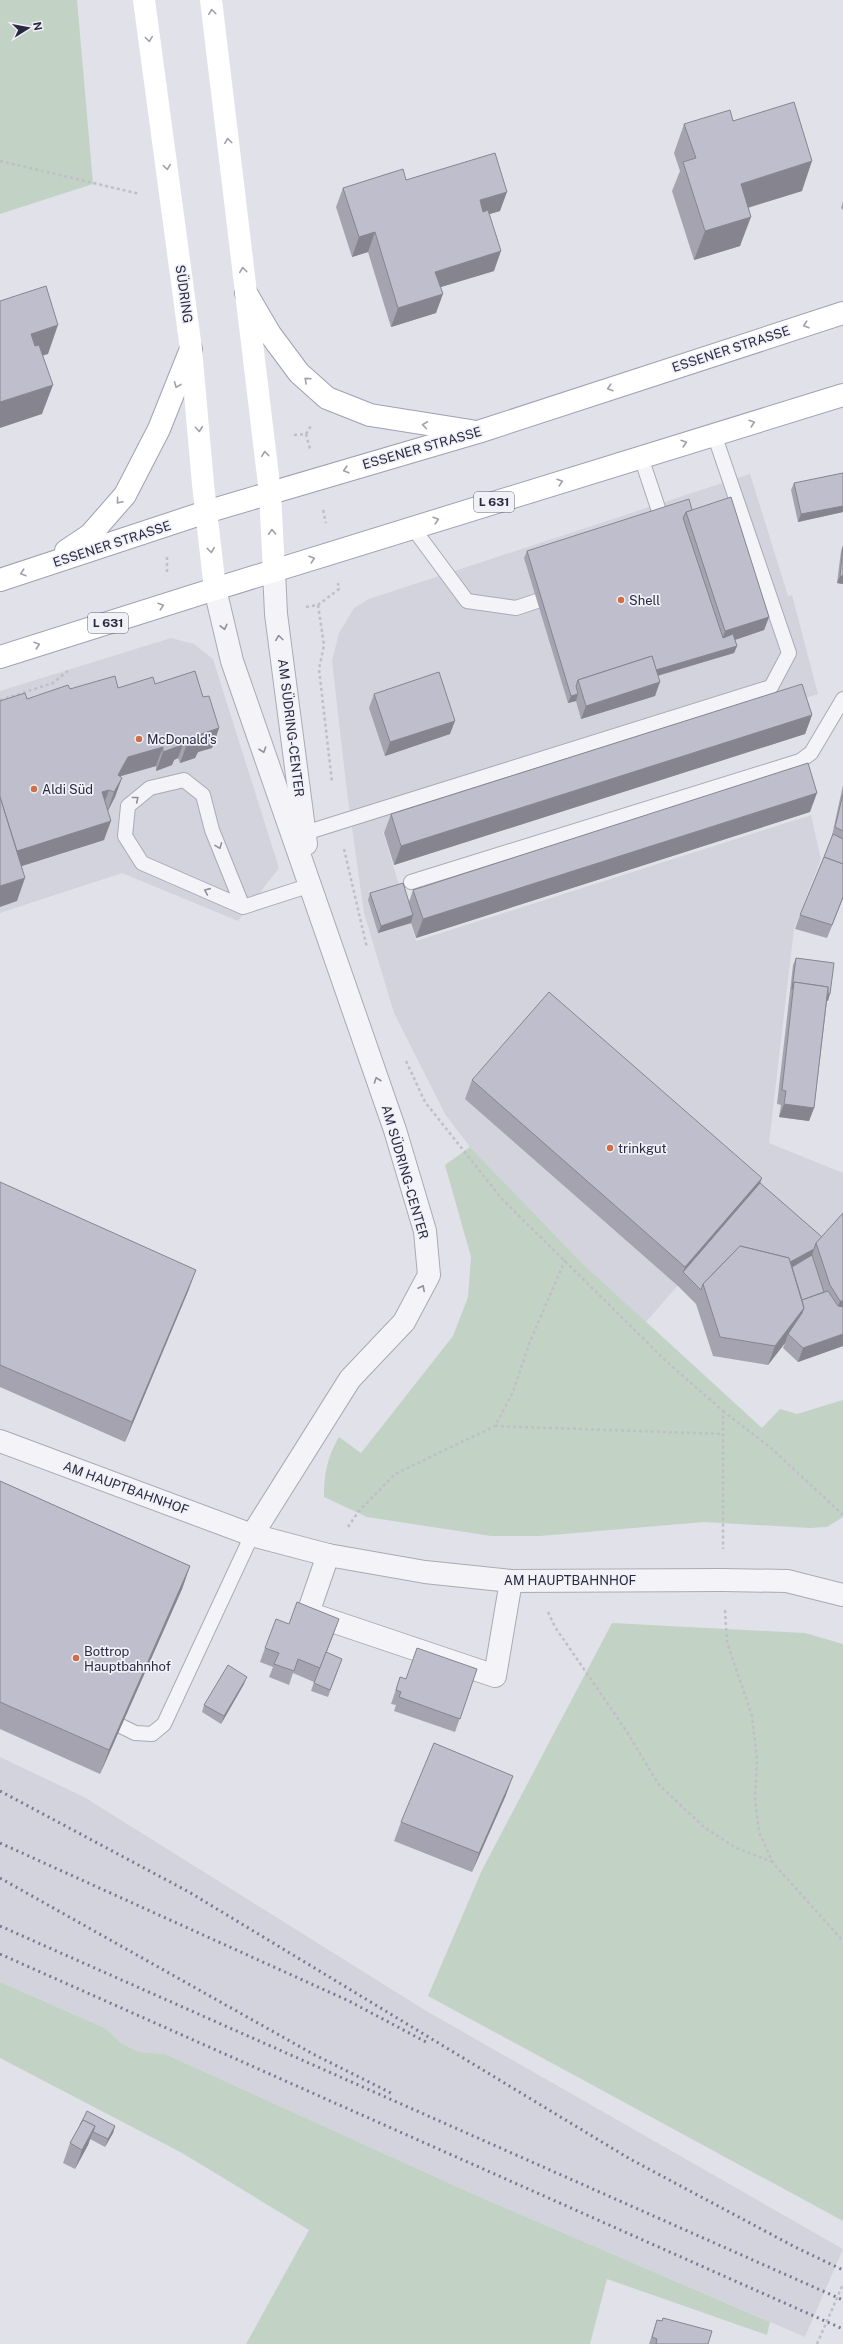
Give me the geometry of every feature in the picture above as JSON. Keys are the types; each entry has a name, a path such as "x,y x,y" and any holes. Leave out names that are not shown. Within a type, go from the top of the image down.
{"main road":[{"name":"SÜDRING","path":"144,0 191,349 206,512 215,589"},
{"path":"211,0 270,493 274,571"},
{"path":"246,293 270,334 299,373 326,398 370,415 478,432"},
{"name":"ESSENER STRASSE","path":"0,580 206,512 478,432 843,313"},
{"path":"46,565 90,535 125,495 159,429 191,349"},
{"name":"L 631","path":"0,657 843,395"}],"street":[{"name":"AM SÜDRING-CENTER","path":"274,571 276,614 311,885"},
{"name":"AM SÜDRING-CENTER","path":"215,589 232,661 395,1130 425,1231 428,1275 404,1322 350,1379 252,1535"},
{"name":"AM HAUPTBAHNHOF","path":"0,1441 252,1535 328,1555 424,1572 534,1583 723,1580 787,1582 843,1595"},
{"path":"328,1555 308,1613 495,1676 511,1581"}],"lane":[{"path":"305,834 771,687 790,653 714,434"},
{"path":"641,457 669,542"},
{"path":"413,528 467,601 516,608 569,591"},
{"path":"411,882 800,761 811,753 843,699"},
{"path":"243,907 212,830 203,795 184,780 150,788 128,806 125,836 142,863 243,907 311,885"},
{"path":"121,1726 135,1734 152,1734 164,1724 252,1535"}],"path":[{"path":"0,161 172,202"},
{"path":"318,605 324,645 319,669 334,808 368,953"},
{"path":"403,1054 425,1102 502,1199 667,1362 723,1411 771,1448 843,1515"},
{"path":"495,1426 514,1392 529,1344 565,1260"},
{"path":"723,1411 723,1580 727,1642 752,1716 758,1759 755,1800 759,1832 773,1863 843,1941"},
{"path":"328,1555 358,1512 395,1474 495,1426 722,1434"},
{"path":"534,1583 555,1627 625,1729 659,1785 704,1827 736,1848 773,1863"},
{"path":"817,2344 843,2284"}],"shaded area":[{"path":"750,474 788,596 792,595 818,694 383,832 416,941 811,815 821,859 794,929 769,1143 843,1173 843,1216 818,1249 755,1197 646,1322 583,1264 470,1147 445,1114 394,1013 364,913 347,792 332,661 339,633 354,608 369,599"},
{"path":"171,638 194,644 213,659 279,868 238,921 122,873 0,913 0,691"},
{"path":"0,1757 84,1797 423,2009 843,2249 805,2337 473,2194 165,2054 139,2052 121,2043 105,2028 0,1982"}],"green space":[{"path":"0,0 77,0 93,184 0,214"},
{"path":"470,1147 583,1264 762,1428 780,1409 797,1414 843,1400 843,1517 827,1527 810,1528 704,1522 540,1536 491,1536 367,1517 324,1497 327,1466 339,1437 361,1453 453,1336 468,1297 471,1257 445,1165"},
{"path":"612,1623 805,1633 843,1644 843,2221 428,1996 482,1870"},
{"path":"0,1982 105,2028 121,2043 139,2052 165,2054 473,2194 770,2322 767,2335 607,2279 590,2344 246,2344 309,2230 182,2153 0,2058"}],"building":[{"path":"794,102 812,161 741,184 751,217 705,231 683,162 696,158 684,124 730,110 733,121"},
{"path":"495,153 507,192 480,200 483,212 488,210 501,251 435,272 443,294 398,308 375,232 359,237 343,188 403,169 406,180"},
{"path":"46,286 58,325 31,334 35,346 39,345 53,385 0,402 0,301"},
{"path":"843,473 843,506 801,514 794,483"},
{"path":"731,497 769,617 725,631 686,512"},
{"name":"Shell","path":"689,499 692,510 686,512 683,518 723,638 733,634 737,646 656,670 652,656 578,680 576,686 578,694 571,696 527,551"},
{"path":"843,547 843,576 840,576"},
{"path":"652,656 660,682 586,706 578,680"},
{"path":"195,671 203,697 209,696 219,728 201,734 202,739 187,744 185,739 178,742 179,746 163,752 163,747 128,757 118,775 122,778 114,792 109,790 102,792 111,821 17,851 0,797 0,701 25,693 27,699 68,685 70,689 115,676 118,688 153,677 155,684"},
{"path":"439,672 455,721 390,742 374,694"},
{"path":"802,684 812,715 401,846 391,814"},
{"path":"808,763 817,793 423,919 413,890"},
{"path":"843,794 843,831 835,827"},
{"path":"0,797 25,878 0,886"},
{"path":"833,834 843,839 843,864 824,857"},
{"path":"824,857 843,864 843,897 832,925 800,915"},
{"path":"403,883 413,915 381,926 370,893"},
{"path":"796,958 834,963 830,994 828,993 828,987 794,982 792,989"},
{"path":"794,982 828,987 814,1108 784,1104 786,1091 782,1090"},
{"name":"trinkgut","path":"549,992 762,1178 685,1267 472,1080"},
{"path":"0,1182 196,1270 132,1422 0,1365"},
{"path":"760,1183 822,1237 816,1243 814,1249 790,1262 789,1258 740,1246 703,1284 701,1290 683,1272"},
{"path":"843,1213 843,1301 840,1301 830,1285 816,1243"},
{"path":"740,1246 789,1258 804,1308 775,1346 720,1337 703,1284"},
{"path":"812,1255 824,1292 802,1300 792,1267"},
{"path":"828,1291 838,1306 843,1307 843,1334 803,1348 788,1334 802,1313 804,1308 802,1300"},
{"name":"Bottrop Hauptbahnhof","path":"0,1481 190,1566 109,1750 0,1702"},
{"path":"297,1602 339,1619 320,1668 298,1659 294,1671 274,1664 279,1653 265,1648 276,1619 289,1624"},
{"path":"417,1648 477,1669 460,1719 399,1697 401,1692 396,1690 400,1677 406,1679"},
{"path":"326,1652 342,1659 330,1690 314,1683"},
{"path":"228,1665 247,1677 224,1716 204,1705"},
{"path":"434,1743 513,1776 479,1853 401,1822"},
{"path":"87,2111 115,2126 108,2139 93,2132 95,2126 83,2120 80,2125"},
{"path":"83,2120 95,2126 82,2150 70,2143"},
{"path":"663,2318 712,2331 708,2344 656,2344 657,2339 652,2337 657,2320 662,2321"}],"railway":[{"path":"0,1791 189,1892 630,2159 795,2247 843,2270"},
{"path":"0,1843 349,2001 426,2042"},
{"path":"0,1878 313,2054 391,2093"},
{"path":"0,1926 843,2300"},
{"path":"0,1954 843,2329"}],"place":[{"name":"Shell","path":"621,600"},
{"name":"McDonald's","path":"139,739"},
{"name":"Aldi Süd","path":"34,789"},
{"name":"trinkgut","path":"610,1148"},
{"name":"Bottrop Hauptbahnhof","path":"76,1658"}]}
